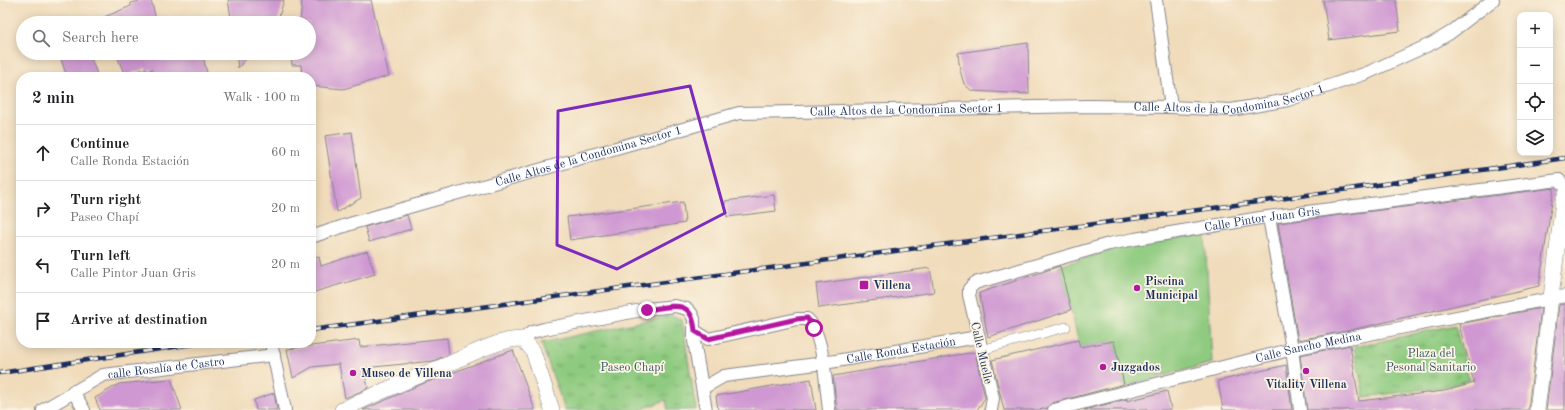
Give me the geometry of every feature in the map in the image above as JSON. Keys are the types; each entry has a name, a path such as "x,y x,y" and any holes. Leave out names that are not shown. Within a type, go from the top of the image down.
{"street":[{"path":"1156,0 1171,107"},
{"name":"Calle Altos de la Condomina Sector 1","path":"316,235 353,223 739,113 1088,106 1171,107 1230,110 1288,100 1366,74 1433,43 1450,33 1493,0"},
{"name":"Calle Pintor Juan Gris","path":"969,295 969,289 975,283 1109,244 1269,217 1559,180 1564,195"},
{"path":"1537,410 1558,298 1564,195"},
{"path":"1269,217 1292,349 1300,410"},
{"name":"Calle Muelle","path":"969,295 993,398 991,410"},
{"name":"Calle Sancho Medina","path":"1054,410 1292,349 1558,298"},
{"path":"523,339 532,332 544,329 661,308 681,307 692,313 694,341 706,410"},
{"path":"694,325 708,339 807,318 814,328 824,363 829,410"},
{"path":"981,350 1066,327"},
{"name":"Calle Ronda Estación","path":"703,388 724,376 824,363 978,337"},
{"path":"342,410 387,389 514,338 523,339 533,351 552,410"},
{"path":"272,348 285,410"},
{"name":"calle Rosalía de Castro","path":"43,410 73,391 103,375 274,356"},
{"path":"73,391 84,410"}],"highlighted area":[{"path":"690,86 725,213 617,269 557,245 558,111"}],"green space":[{"name":"Piscina Municipal","path":"1205,234 1212,363 1124,386 1114,341 1080,347 1060,266 1120,247"},
{"name":"Paseo Chapí","path":"672,315 682,320 696,410 668,410 666,400 640,410 565,410 541,343"},
{"name":"Plaza del Pesonal Sanitario","path":"1455,325 1469,380 1443,387 1364,397 1354,347"}],"building":[{"path":"151,0 155,16 107,16 131,6 131,3"},
{"path":"228,0 284,0 279,16 231,16"},
{"path":"302,0 371,0 389,76 343,89 316,86 316,72 302,72 301,65 292,65 292,60 316,60 316,16 301,16"},
{"path":"1323,0 1396,0 1400,31 1329,40"},
{"path":"1028,43 1029,94 972,91 964,84 960,70 958,53"},
{"path":"61,60 92,60 96,72 65,72"},
{"path":"119,60 204,60 207,72 152,72 152,69 147,71 146,68 136,72 123,72"},
{"path":"237,60 245,60 238,68"},
{"path":"352,132 361,198 337,212 325,136"},
{"path":"1554,188 1539,286 1347,331 1298,340 1278,223"},
{"path":"774,195 776,211 727,217 725,201"},
{"path":"683,202 685,223 570,240 567,217"},
{"path":"407,215 411,229 369,242 365,227"},
{"path":"367,251 375,274 316,292 316,258 319,257 321,266"},
{"path":"1060,266 1071,310 988,337 979,293"},
{"path":"930,268 934,292 819,308 816,284"},
{"path":"1565,304 1565,410 1546,410 1559,305"},
{"path":"1541,308 1528,410 1307,410 1300,355 1350,345 1359,401 1444,391 1474,383 1459,324"},
{"name":"Museo de Villena","path":"447,338 449,354 433,361 364,368 368,388 345,398 339,364 312,367 293,378 287,349 316,348 316,345 359,340 360,347"},
{"path":"1078,340 1080,347 1114,341 1124,384 1052,403 1047,408 1039,410 1004,410 992,360"},
{"path":"513,350 535,410 363,410 422,384"},
{"path":"975,352 985,398 977,410 837,410 833,376"},
{"path":"1286,365 1292,410 1223,410 1218,381"},
{"path":"171,379 182,410 100,410 95,398 119,384"},
{"path":"811,379 816,410 718,410 716,396"},
{"path":"1167,391 1171,410 1084,410 1127,399 1127,401"},
{"path":"274,393 277,410 256,410 254,400"}],"railway":[{"path":"316,329 1265,201 1565,158"},
{"path":"0,373 167,348"}],"place":[{"name":"Villena","path":"864,285"},
{"name":"Piscina Municipal","path":"1137,288"},
{"name":"Juzgados","path":"1103,367"},
{"name":"Vitality Villena","path":"1306,371"},
{"name":"Museo de Villena","path":"353,373"}],"route":[{"path":"647,310 675,306 686,309 692,313 695,331 708,339 797,319 807,318 814,328"}]}
